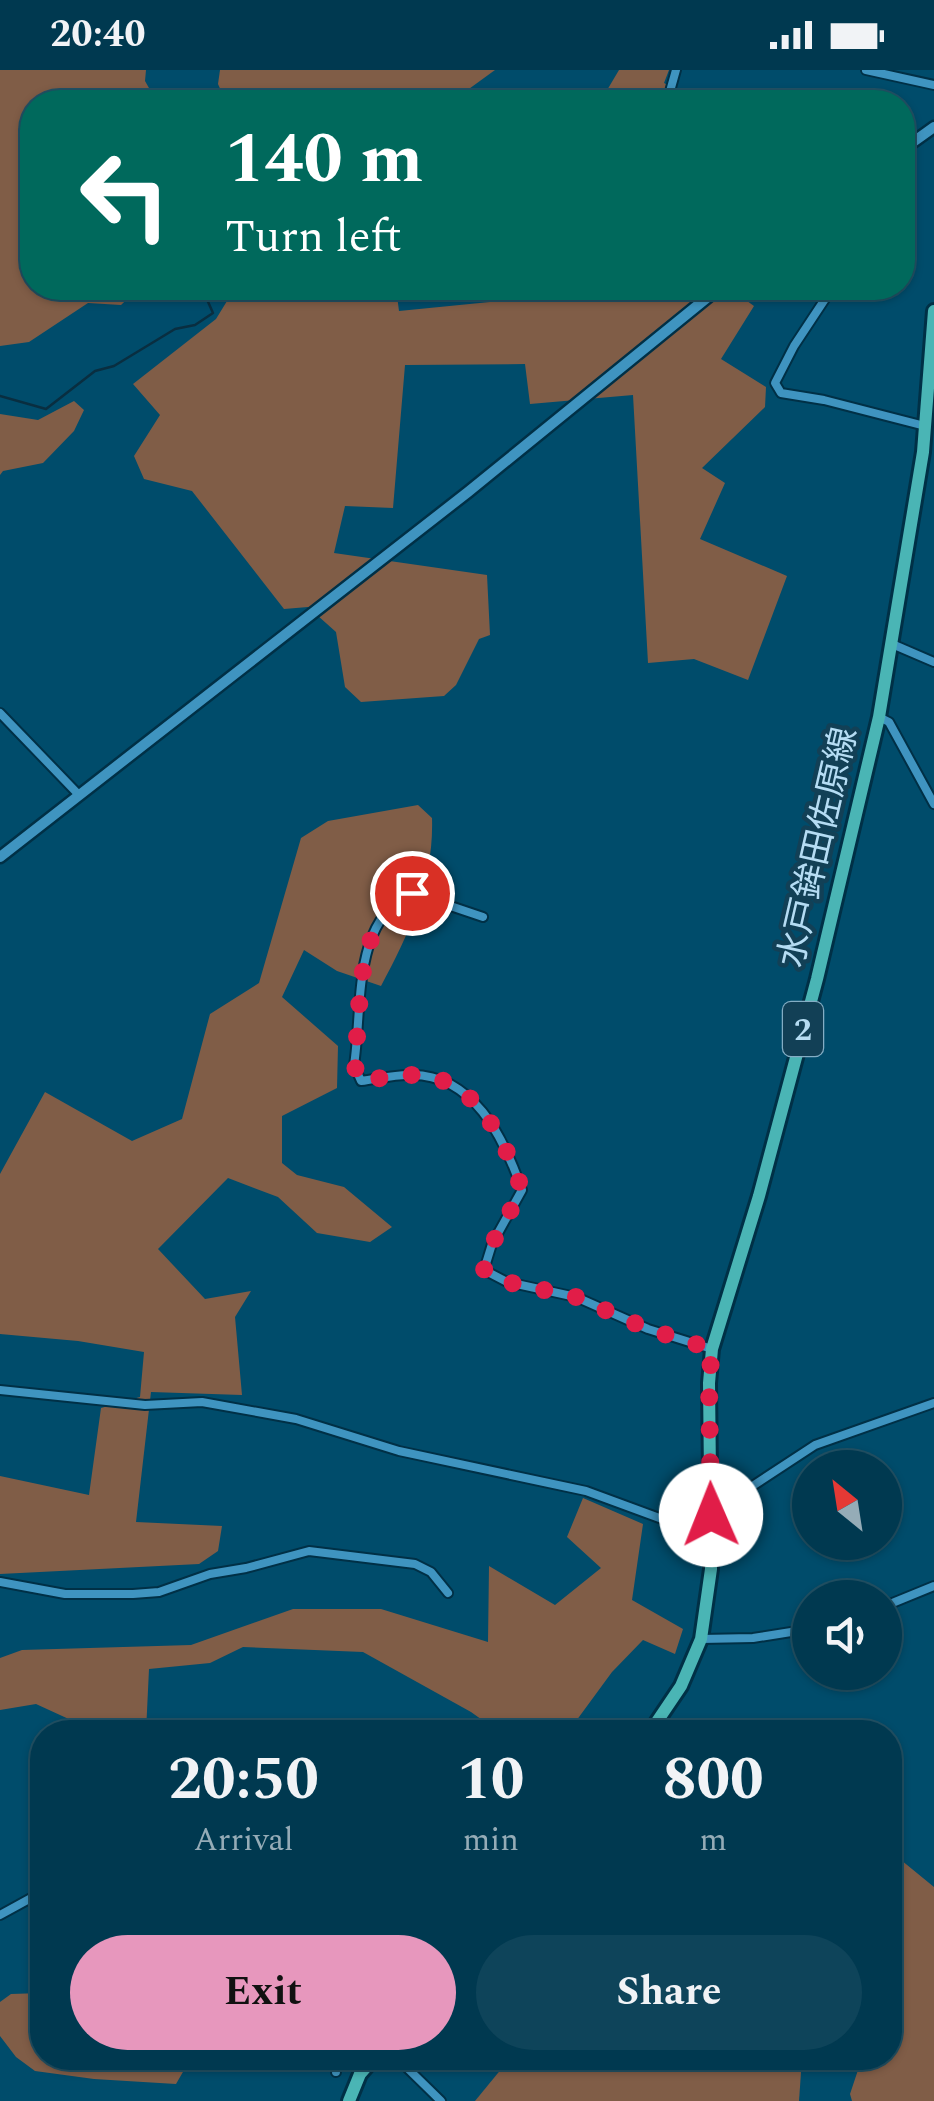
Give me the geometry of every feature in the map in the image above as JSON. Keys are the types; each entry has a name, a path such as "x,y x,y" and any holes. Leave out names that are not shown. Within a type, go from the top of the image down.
{"main road":[{"name":"水戸鉾田佐原線","path":"658,1720 681,1686 701,1639 711,1568 712,1349 759,1196 879,716 929,446 925,426 934,311"},
{"path":"349,2101 364,2070"}],"street":[{"path":"866,70 934,85"},
{"path":"0,856 452,504 704,300"},
{"path":"824,300 775,383 781,393 925,426"},
{"path":"892,644 934,662"},
{"path":"0,713 78,796"},
{"path":"879,716 888,722 934,804"},
{"path":"483,918 412,893 380,917 366,946 354,1065 361,1081 411,1074 443,1080 472,1098 484,1112 505,1145 522,1190 492,1244 484,1270 507,1282 576,1297 648,1329 712,1349"},
{"path":"0,1390 146,1406 202,1402 296,1419 399,1451 586,1492 711,1537"},
{"path":"711,1494 752,1486 815,1446 934,1403"},
{"path":"0,1582 65,1594 146,1593 309,1551 415,1564 431,1572 448,1593"},
{"path":"902,1599 934,1586"},
{"path":"701,1639 753,1638 792,1631"},
{"path":"0,1915 30,1899"},
{"path":"409,2070 441,2101"}],"shaded area":[{"path":"0,70 146,70 145,81 150,90 20,90 20,300 126,300 121,305 88,303 29,342 0,346"},
{"path":"220,70 495,70 468,90 221,90"},
{"path":"619,70 669,70 664,83 677,90 607,90"},
{"path":"228,300 398,300 399,311 511,300 746,300 754,306 721,359 766,387 765,407 702,468 725,483 700,539 787,576 748,680 694,659 648,663 633,395 530,404 525,364 405,365 393,508 345,506 334,553 487,575 490,635 479,639 456,685 444,696 361,702 345,687 336,632 308,607 284,609 192,491 144,479 134,456 160,415 133,384 216,319"},
{"path":"74,401 84,410 74,431 43,463 3,471 0,475 0,414 38,420"},
{"path":"418,805 432,818 429,863 410,925 381,986 337,971 304,950 282,997 338,1046 337,1088 282,1116 282,1163 297,1175 344,1187 392,1227 370,1242 317,1233 278,1197 228,1178 158,1249 205,1299 251,1291 235,1317 242,1395 151,1392 136,1522 222,1526 218,1551 199,1564 0,1574 0,1476 89,1495 101,1408 140,1397 144,1352 0,1334 0,1174 45,1092 132,1141 182,1119 210,1014 259,983 301,838 328,821"},
{"path":"583,1498 643,1524 632,1600 683,1629 675,1654 643,1640 612,1672 577,1720 482,1720 363,1652 243,1647 210,1663 149,1669 147,1720 71,1720 36,1704 0,1710 0,1658 22,1650 191,1645 293,1609 381,1609 488,1642 489,1566 555,1605 601,1568 567,1537"},
{"path":"902,1861 934,1887 934,2101 852,2101 850,2094 858,2070 902,2070"},
{"path":"30,1993 30,2067 0,2036 0,2002 11,1994"},
{"path":"34,2070 184,2070 176,2084"},
{"path":"500,2070 801,2070 799,2101 475,2101"}],"waterway":[{"path":"0,396 46,409 95,371 114,366 175,329 195,325 213,313 207,300"}],"route":[{"path":"412,893 380,917 366,946 354,1065 361,1081 411,1074 443,1080 472,1098 484,1112 505,1145 522,1190 492,1244 484,1270 507,1282 576,1297 648,1329 712,1349 711,1515"}]}
